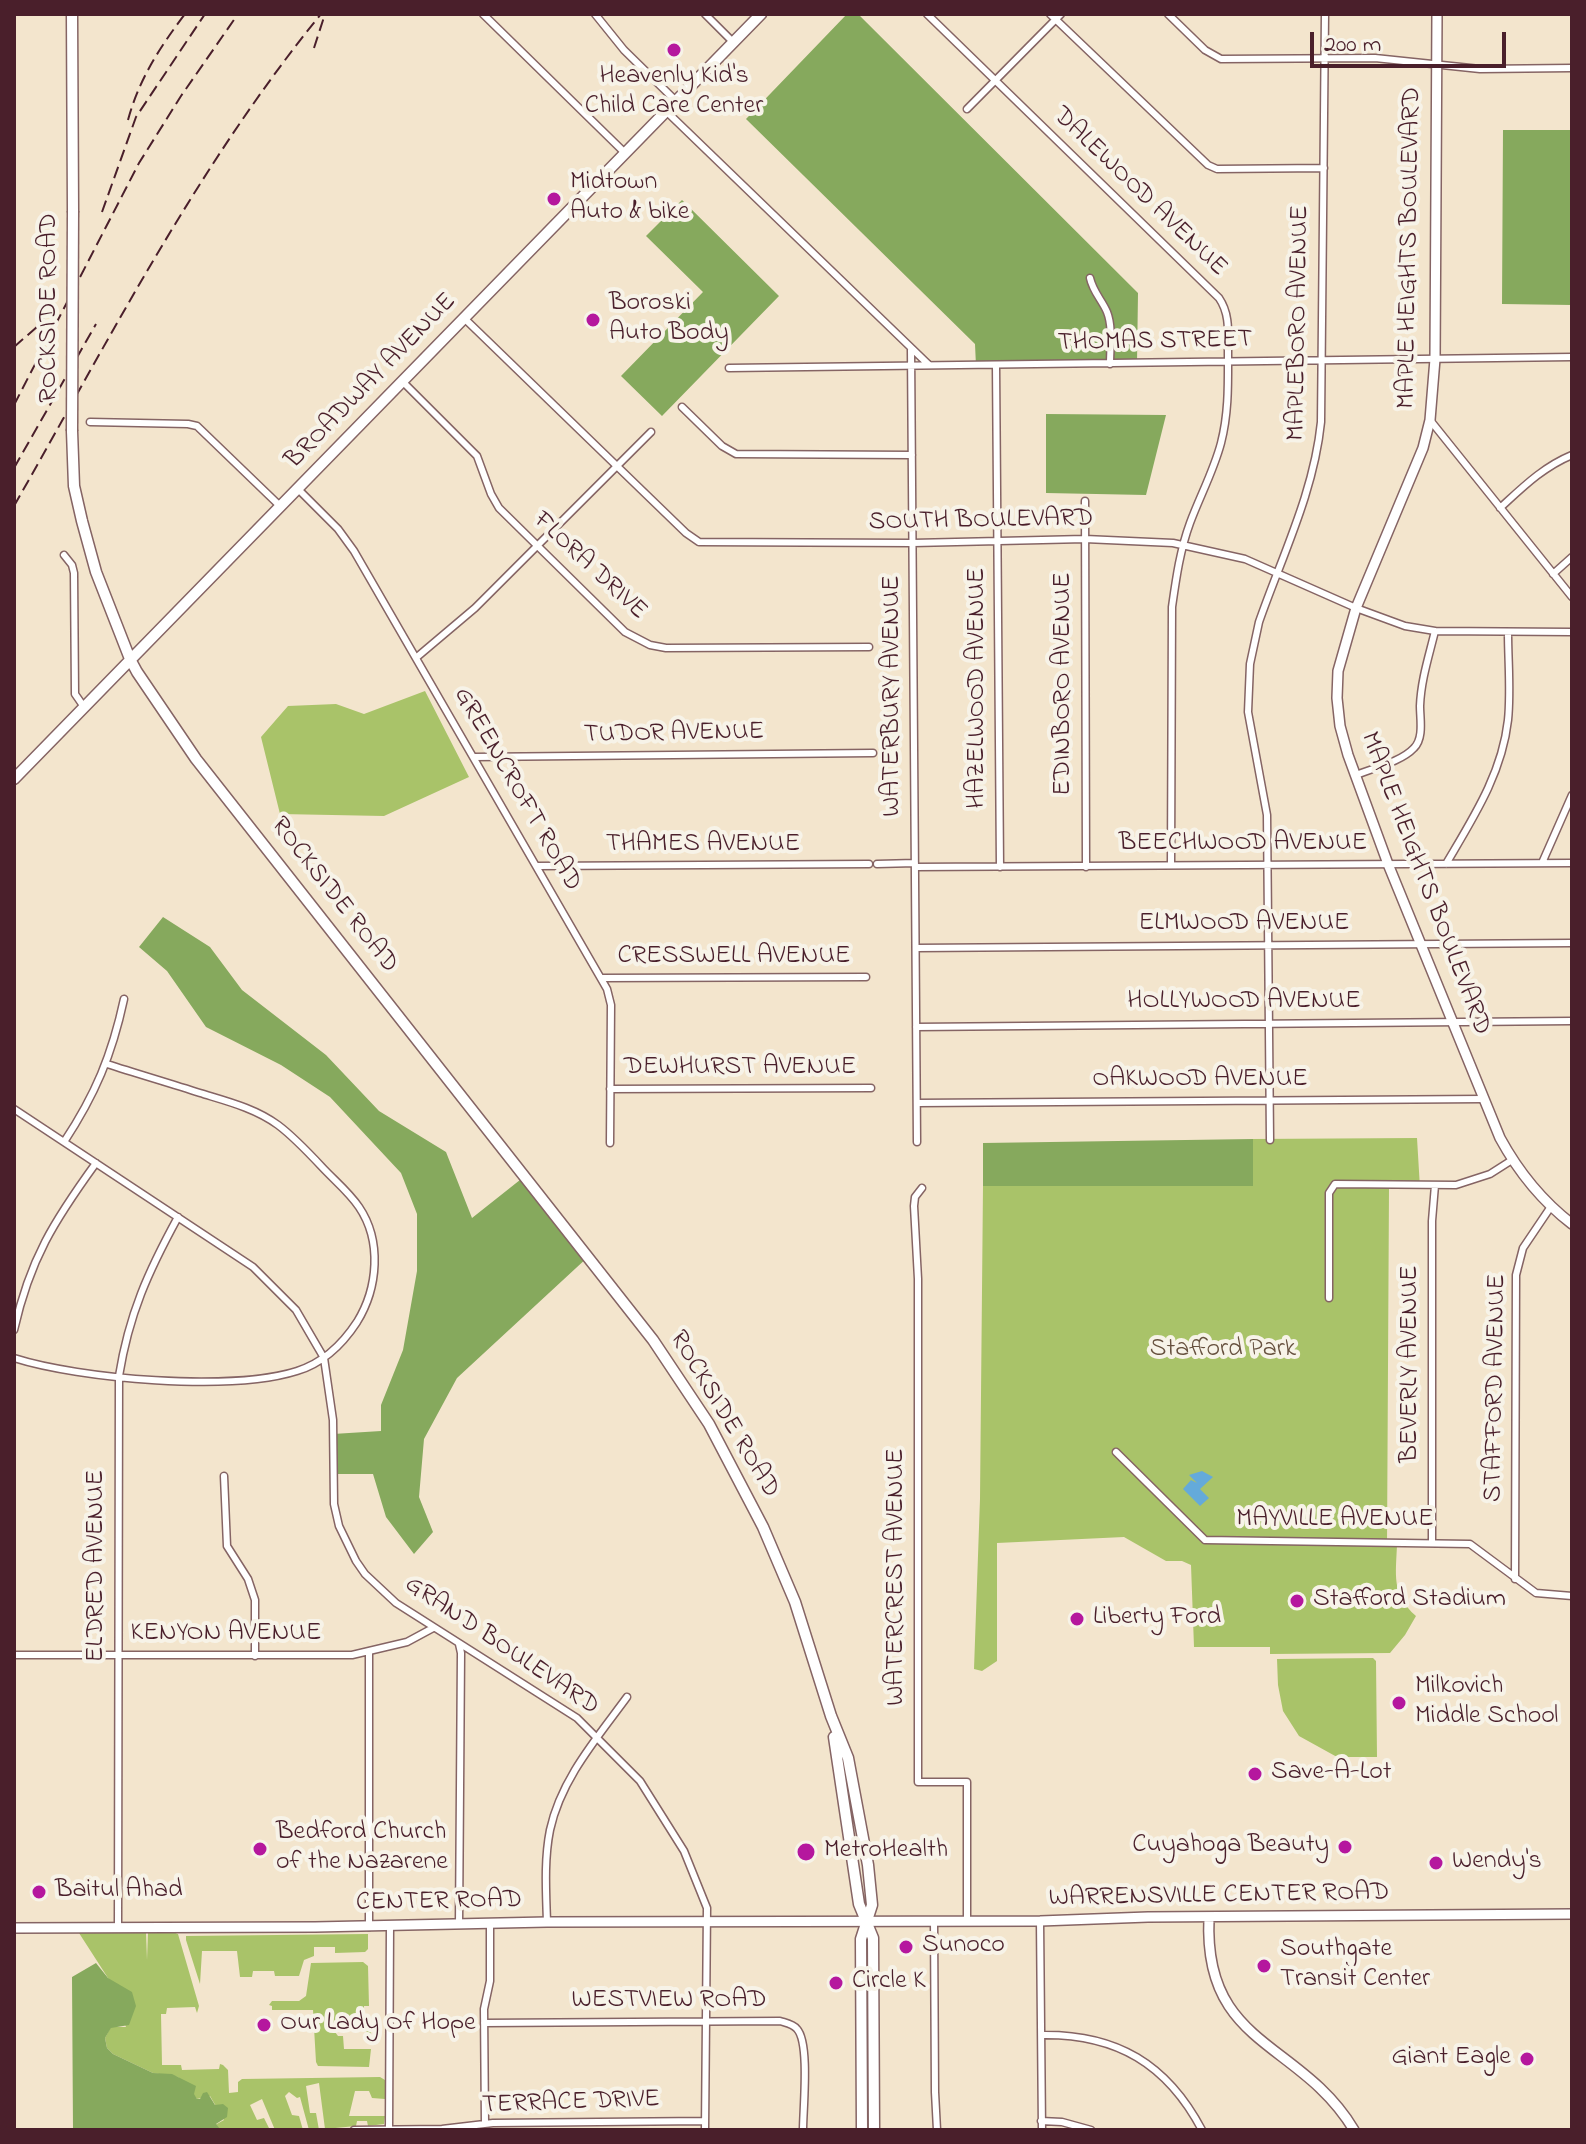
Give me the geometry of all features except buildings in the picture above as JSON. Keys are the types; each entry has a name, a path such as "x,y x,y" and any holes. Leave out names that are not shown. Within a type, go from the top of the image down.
{"main road":[{"name":"ROCKSIDE ROAD","path":"72,14 74,486 96,572 130,659 183,741 598,1267 680,1379 733,1467 771,1543 795,1602 831,1716 848,1758 861,1824 872,1905 861,1939 862,2130"},
{"name":"BROADWAY AVENUE","path":"14,779 761,14"},
{"name":"MAPLE HEIGHTS BOULEVARD","path":"1437,14 1435,359 1430,420 1423,448 1356,608 1338,671 1340,726 1388,864 1512,1160 1550,1208 1572,1224"},
{"name":"WARRENSVILLE CENTER ROAD","path":"866,1921 1572,1914"},
{"path":"1209,1918 1212,1972 1231,2010 1252,2035 1298,2068 1322,2090 1341,2109 1354,2130"},
{"name":"ROCKSIDE ROAD","path":"866,1921 873,1938 874,2130"},
{"name":"CENTER ROAD","path":"14,1928 866,1921"}],"street":[{"path":"483,14 625,153"},
{"path":"595,14 624,50 677,102"},
{"path":"705,14 733,42"},
{"name":"DALEWOOD AVENUE","path":"927,14 1225,306 1228,319 1228,404 1221,444 1184,544 1172,607 1171,865"},
{"path":"1168,14 1205,50 1221,59 1403,59 1480,69 1572,68"},
{"name":"MAPLEBORO AVENUE","path":"1270,1140 1267,815 1248,712 1249,691 1253,644 1315,468 1321,422 1325,14"},
{"path":"967,109 1056,16 1208,165 1217,169 1324,168"},
{"path":"667,112 931,367"},
{"path":"1090,278 1107,312 1110,364"},
{"name":"SOUTH BOULEVARD","path":"465,319 686,533 699,542 913,543 1085,539 1184,544 1245,559 1405,626 1435,631 1572,632"},
{"name":"WATERBURY AVENUE","path":"911,350 917,1142"},
{"name":"THOMAS STREET","path":"729,368 1572,357"},
{"name":"HAZELWOOD AVENUE","path":"996,365 1000,867"},
{"name":"FLORA DRIVE","path":"402,381 477,456 494,501 625,632 650,645 666,648 869,647"},
{"path":"682,407 722,446 736,454 912,455"},
{"path":"1430,420 1572,597"},
{"path":"90,422 197,426 280,506"},
{"path":"417,657 475,608 651,432"},
{"path":"1500,508 1532,477 1572,455"},
{"name":"GREENCROFT ROAD","path":"298,489 338,529 354,551 601,978 611,1005 610,1143"},
{"name":"EDINBORO AVENUE","path":"1085,501 1086,867"},
{"path":"64,555 74,573 75,694 84,707"},
{"path":"1553,574 1572,557"},
{"path":"1356,775 1406,754 1416,746 1420,734 1420,702 1425,668 1435,631"},
{"path":"1446,864 1480,806 1499,762 1508,719 1508,632"},
{"name":"TUDOR AVENUE","path":"474,757 873,753"},
{"path":"1542,863 1572,795"},
{"name":"BEECHWOOD AVENUE","path":"873,864 1086,867 1572,863"},
{"name":"THAMES AVENUE","path":"537,866 873,864"},
{"name":"ELMWOOD AVENUE","path":"916,948 1572,943"},
{"name":"CRESSWELL AVENUE","path":"601,978 866,977"},
{"path":"64,1142 87,1107 107,1064 124,999"},
{"name":"HOLLYWOOD AVENUE","path":"916,1027 1572,1021"},
{"path":"14,1358 40,1365 119,1376 174,1380 225,1380 294,1372 324,1358 350,1332 370,1295 374,1252 367,1221 359,1207 298,1142 277,1124 232,1103 107,1064"},
{"name":"DEWHURST AVENUE","path":"610,1089 871,1088"},
{"name":"OAKWOOD AVENUE","path":"917,1103 1484,1099"},
{"name":"GRAND BOULEVARD","path":"15,1111 253,1267 275,1287 296,1310 324,1358 333,1420 333,1499 342,1533 365,1574 389,1598 564,1710 597,1737 640,1781 670,1827 705,1900 705,2130"},
{"path":"1329,1298 1329,1193 1335,1184 1435,1185 1470,1182 1512,1160"},
{"path":"14,1330 24,1289 40,1249 60,1212 96,1163"},
{"name":"BEVERLY AVENUE","path":"1432,1542 1432,1221 1435,1185"},
{"name":"WATERCREST AVENUE","path":"922,1188 915,1197 914,1206 918,1279 918,1782 967,1782 967,1921"},
{"name":"STAFFORD AVENUE","path":"1515,1579 1516,1275 1523,1248 1550,1208"},
{"name":"ELDRED AVENUE","path":"118,1926 119,1376 137,1300 151,1266 178,1217"},
{"name":"MAYVILLE AVENUE","path":"1116,1452 1205,1540 1470,1544 1536,1593 1572,1596"},
{"path":"224,1476 227,1546 248,1579 255,1600 255,1656"},
{"name":"KENYON AVENUE","path":"14,1655 337,1655 369,1652 407,1642 433,1628"},
{"path":"459,1644 459,1924"},
{"path":"369,1652 369,1927"},
{"path":"547,1922 546,1863 550,1830 562,1794 597,1737 627,1697"},
{"path":"934,1921 937,2130"},
{"path":"1040,1921 1042,2130"},
{"path":"485,2124 484,2023 490,1981 490,1925"},
{"path":"389,2130 390,1926"},
{"name":"WESTVIEW ROAD","path":"484,2023 780,2021 797,2029 803,2047 803,2130"},
{"path":"1042,2035 1093,2039 1130,2052 1162,2074 1177,2090 1202,2130"},
{"name":"TERRACE DRIVE","path":"354,2130 442,2129 485,2124 705,2121"},
{"path":"1041,2121 1062,2122 1091,2130"}],"green space":[{"path":"847,14 858,14 1138,293 1137,363 976,366 975,344 746,119"},
{"path":"1503,130 1572,130 1572,305 1502,304"},
{"path":"682,200 779,296 662,416 621,376 703,292 646,236"},
{"path":"1046,414 1166,415 1146,495 1046,493"},
{"path":"425,691 469,777 384,816 280,814 261,737 288,706 336,704 364,714"},
{"path":"163,917 210,947 242,990 326,1055 379,1111 446,1152 472,1218 525,1176 589,1256 457,1378 424,1439 419,1497 433,1532 414,1554 386,1517 373,1474 332,1474 333,1434 381,1431 381,1405 403,1350 417,1271 417,1214 401,1173 330,1097 281,1065 206,1027 167,971 139,947"},
{"name":"Stafford Park","path":"1417,1138 1420,1188 1389,1188 1387,1544 1397,1544 1399,1592 1416,1616 1390,1653 1270,1654 1270,1647 1194,1647 1191,1565 1182,1561 1166,1561 1124,1537 997,1543 997,1661 982,1671 974,1669 980,1499 983,1186 1253,1185 1253,1139"},
{"path":"1253,1139 1253,1186 983,1186 983,1143"},
{"path":"1373,1658 1376,1661 1377,1757 1337,1757 1299,1736 1283,1711 1277,1659"},
{"path":"146,1932 147,1960 148,1932 178,1934 199,2006 197,2013 195,2007 167,2008 166,2014 161,2014 162,2065 181,2065 182,2070 219,2069 220,2064 223,2065 228,2070 229,2093 238,2092 238,2082 242,2079 380,2077 385,2080 385,2099 372,2098 369,2091 355,2091 349,2116 385,2116 384,2124 368,2126 367,2121 357,2121 356,2126 325,2129 319,2083 306,2086 310,2113 316,2113 319,2130 309,2130 300,2097 289,2092 285,2096 292,2115 299,2116 303,2130 275,2130 262,2099 250,2105 257,2120 264,2118 270,2130 221,2130 215,2125 224,2120 210,2096 197,2099 178,2077 153,2073 113,2054 107,2048 105,2038 111,2027 126,2027 108,1978 79,1933"},
{"path":"368,1934 368,1949 365,1952 335,1953 335,1947 314,1947 314,1956 304,1960 299,1976 275,1976 274,1971 253,1971 252,1977 240,1977 237,1951 202,1951 200,1984 186,1940 186,1936"},
{"path":"363,1962 368,1966 369,2006 364,2006 364,2016 370,2019 371,2036 367,2036 366,2021 361,2022 361,2026 335,2026 335,2032 343,2036 344,2049 371,2049 369,2067 318,2066 313,2010 272,2010 269,2005 272,2001 299,2001 306,1996 311,1963"},
{"path":"96,1963 108,1978 132,1992 136,2006 129,2025 111,2028 105,2038 107,2048 113,2054 153,2073 172,2074 196,2086 194,2094 197,2099 207,2092 215,2105 223,2104 228,2108 227,2117 216,2124 221,2130 73,2130 72,1977"}],"water":[{"path":"1202,1471 1213,1477 1200,1489 1209,1498 1200,1506 1183,1489 1191,1480 1197,1483 1189,1475"}],"railway":[{"path":"128,120 151,64 185,14"},
{"path":"102,212 136,117 205,14"},
{"path":"14,405 139,163 238,14"},
{"path":"14,506 195,192 276,72 321,14"},
{"path":"314,48 324,17"},
{"path":"14,347 38,326 58,296"},
{"path":"14,468 96,324"}],"place":[{"name":"Heavenly Kid's Child Care Center","path":"674,50"},
{"name":"Midtown Auto & bike","path":"554,199"},
{"name":"Boroski Auto Body","path":"593,320"},
{"name":"Stafford Stadium","path":"1297,1601"},
{"name":"Liberty Ford","path":"1077,1619"},
{"name":"Milkovich Middle School","path":"1399,1703"},
{"name":"Save-A-Lot","path":"1255,1774"},
{"name":"Cuyahoga Beauty","path":"1345,1847"},
{"name":"Bedford Church of the Nazarene","path":"260,1849"},
{"name":"MetroHealth","path":"806,1852"},
{"name":"Wendy's","path":"1436,1863"},
{"name":"Baitul Ahad","path":"39,1892"},
{"name":"Sunoco","path":"906,1947"},
{"name":"Southgate Transit Center","path":"1264,1966"},
{"name":"Circle K","path":"836,1983"},
{"name":"Our Lady Of Hope","path":"264,2025"},
{"name":"Giant Eagle","path":"1527,2059"}]}
